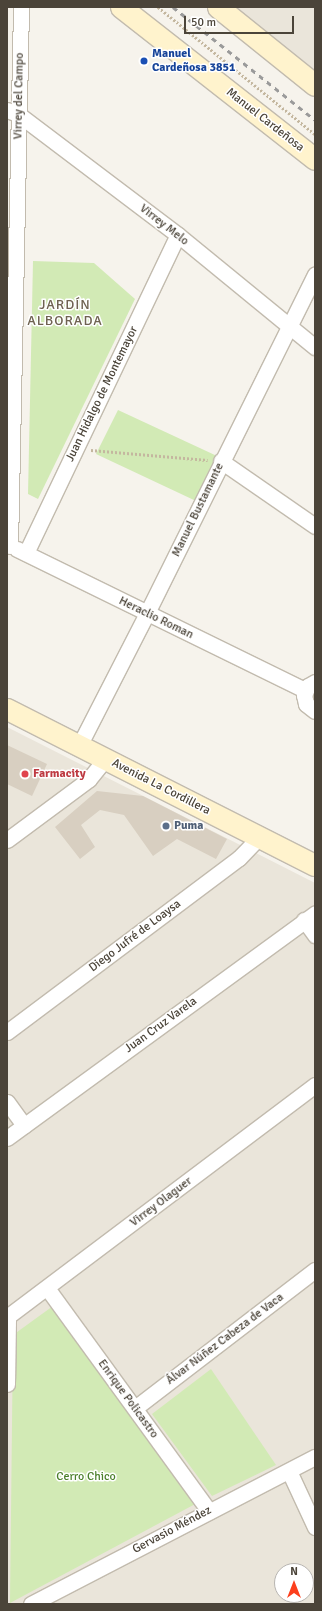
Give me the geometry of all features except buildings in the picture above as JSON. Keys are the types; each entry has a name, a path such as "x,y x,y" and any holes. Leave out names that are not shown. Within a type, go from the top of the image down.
{"main road":[{"name":"Manuel Cardeñosa","path":"121,7 315,159"},
{"path":"218,7 315,85"},
{"name":"Avenida La Cordillera","path":"7,710 106,758 315,865"}],"street":[{"name":"Virrey del Campo","path":"8,546 13,112 21,7"},
{"name":"Virrey Melo","path":"13,112 178,236 315,346"},
{"name":"Juan Hidalgo de Montemayor","path":"26,552 178,236"},
{"name":"Manuel Bustamante","path":"79,746 147,613 315,274"},
{"path":"222,461 315,526"},
{"name":"Heraclio Roman","path":"8,546 26,552 147,613 310,686 304,695 306,704 315,711"},
{"path":"7,840 89,779 106,758"},
{"name":"Diego Jufré de Loaysa","path":"7,1032 240,858 259,837"},
{"path":"309,916 315,935"},
{"name":"Juan Cruz Varela","path":"7,1138 309,916"},
{"name":"Virrey Olaguer","path":"7,1317 315,1085"},
{"path":"7,1102 24,1125"},
{"name":"Álvar Núñez Cabeza de Vaca","path":"135,1408 315,1270"},
{"name":"Enrique Policastro","path":"47,1288 209,1511"},
{"path":"7,1317 7,1384"},
{"name":"Gervasio Méndez","path":"31,1604 315,1457"},
{"path":"289,1471 315,1527"}],"path":[{"path":"158,7 315,134"},
{"path":"75,449 222,461"}],"shaded area":[{"path":"233,7 315,7 315,73"},
{"path":"7,727 315,883 315,1604 7,1604"}],"green space":[{"path":"33,261 94,263 135,299 38,499 28,494"},
{"path":"118,410 217,456 196,501 96,454"},
{"name":"Cerro Chico","path":"53,1306 199,1502 10,1603 13,1335"},
{"path":"211,1369 276,1465 212,1496 152,1414"}],"railway":[{"path":"173,7 315,120"}],"place":[{"name":"Manuel Cardeñosa 3851","path":"144,61"},
{"name":"Farmacity","path":"25,774"},
{"name":"Puma","path":"166,826"}],"district":[{"name":"JARDÍN ALBORADA","path":"65,314"}]}
